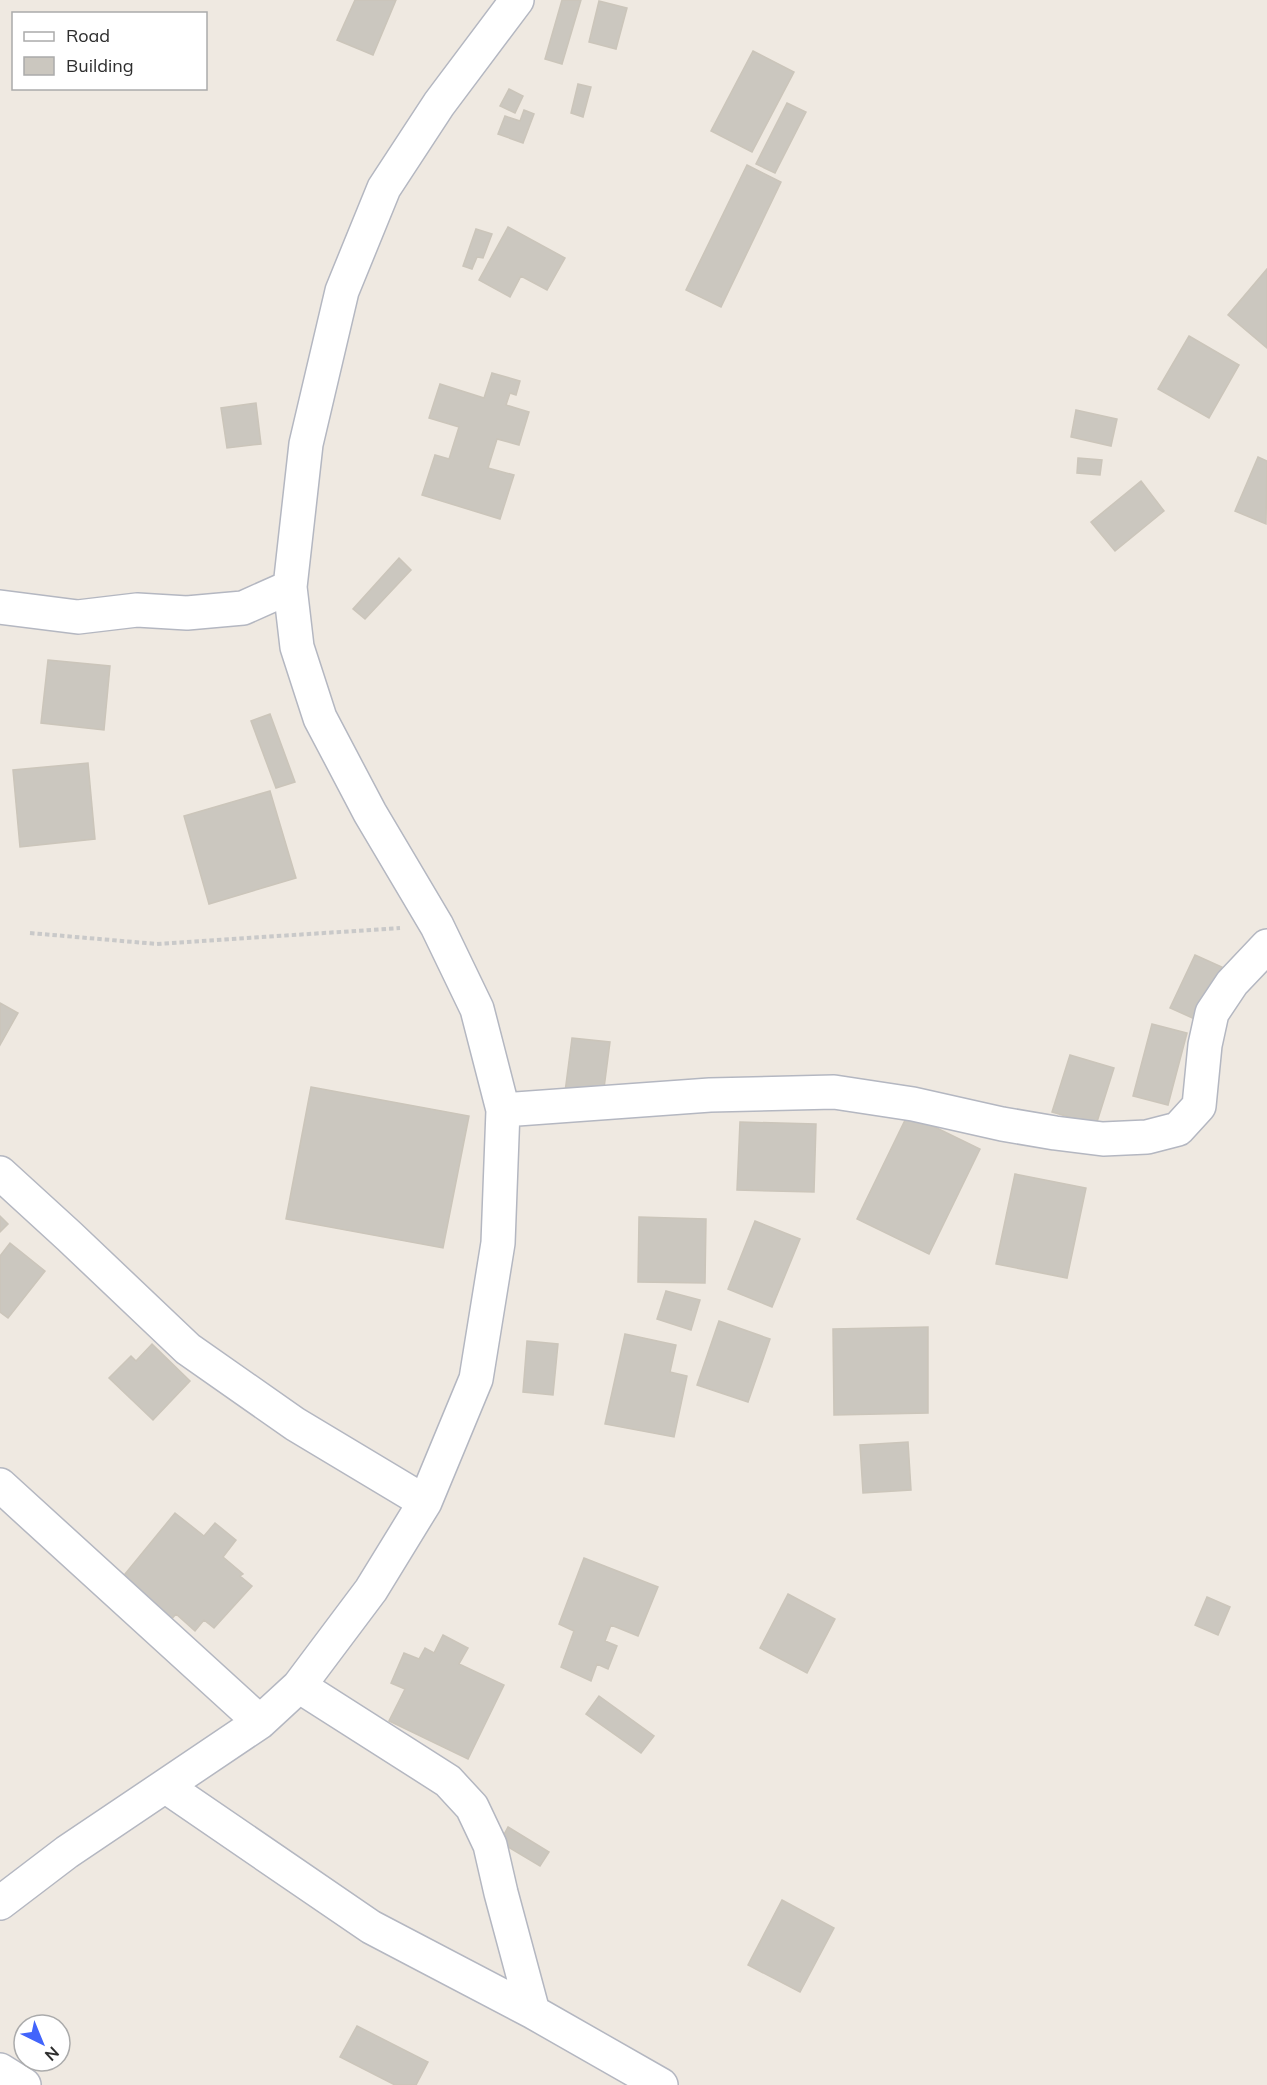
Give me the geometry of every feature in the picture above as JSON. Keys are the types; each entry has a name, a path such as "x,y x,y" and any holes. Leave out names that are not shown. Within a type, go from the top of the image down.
{"street":[{"path":"0,1903 67,1851 261,1722 299,1686 371,1590 424,1502 476,1379 498,1243 503,1110 477,1009 437,926 370,813 320,718 297,647 290,587 306,444 342,291 384,188 440,104 517,0"},
{"path":"0,607 78,617 137,610 187,613 243,608 290,587"},
{"path":"503,1110 710,1095 834,1092 913,1104 1055,1133 1103,1139 1147,1137 1178,1129 1199,1106 1205,1046 1212,1013 1232,983 1267,946"},
{"path":"0,1173 188,1349 295,1424 424,1502"},
{"path":"0,1485 261,1722"},
{"path":"299,1686 448,1781 472,1807 490,1845 533,2012"},
{"path":"165,1786 371,1927 533,2012 661,2085"},
{"path":"0,2070 24,2085"}],"path":[{"path":"30,933 156,944 437,926"}],"building":[{"path":"355,0 396,0 373,55 337,40"},
{"path":"562,0 581,0 562,64 545,59"},
{"path":"599,1 627,8 616,49 589,42"},
{"path":"753,51 794,72 752,152 711,131"},
{"path":"578,84 591,87 583,117 571,113"},
{"path":"509,89 523,96 515,113 500,106"},
{"path":"787,103 806,112 775,173 756,164"},
{"path":"524,110 534,114 523,143 498,134 505,116 520,121"},
{"path":"747,165 781,182 721,307 686,290"},
{"path":"508,227 565,258 547,290 521,276 510,297 479,280"},
{"path":"476,229 492,234 483,258 477,257 472,269 463,266"},
{"path":"1267,269 1267,348 1228,315"},
{"path":"1189,336 1239,365 1209,418 1158,389"},
{"path":"492,373 520,381 516,395 510,393 506,405 529,412 519,445 497,439 488,468 514,475 500,519 422,495 435,455 449,459 459,427 429,418 440,384 484,398"},
{"path":"256,403 261,444 227,448 221,408"},
{"path":"1076,410 1117,419 1111,446 1071,437"},
{"path":"1258,457 1267,461 1266,524 1235,511"},
{"path":"1078,458 1102,460 1100,475 1077,473"},
{"path":"1141,481 1164,511 1115,551 1091,522"},
{"path":"399,558 411,570 365,619 353,609"},
{"path":"48,660 110,666 104,730 41,723"},
{"path":"270,714 295,782 276,788 251,721"},
{"path":"88,763 95,839 20,847 13,770"},
{"path":"270,791 296,878 209,904 184,816"},
{"path":"1195,955 1222,967 1197,1020 1170,1008"},
{"path":"0,1003 18,1013 0,1045"},
{"path":"1152,1024 1187,1033 1168,1105 1133,1096"},
{"path":"572,1038 610,1042 603,1096 565,1092"},
{"path":"1070,1055 1114,1068 1096,1125 1052,1112"},
{"path":"311,1087 469,1116 443,1248 286,1219"},
{"path":"908,1114 980,1149 929,1254 857,1219"},
{"path":"740,1122 816,1124 814,1192 737,1190"},
{"path":"1015,1174 1086,1188 1067,1278 996,1264"},
{"path":"0,1216 8,1224 0,1232"},
{"path":"639,1217 706,1219 705,1283 638,1282"},
{"path":"755,1221 800,1239 772,1307 728,1289"},
{"path":"10,1243 45,1271 8,1318 0,1312 0,1256"},
{"path":"666,1291 700,1300 691,1330 657,1319"},
{"path":"719,1321 770,1339 748,1402 697,1385"},
{"path":"928,1327 928,1413 834,1415 833,1329"},
{"path":"625,1334 676,1345 670,1372 687,1376 674,1437 605,1424"},
{"path":"527,1341 558,1344 553,1395 523,1392"},
{"path":"152,1344 190,1381 153,1420 109,1378 131,1356 136,1361"},
{"path":"908,1442 911,1490 863,1493 860,1445"},
{"path":"175,1513 204,1536 215,1523 236,1540 223,1557 243,1574 240,1576 252,1586 214,1628 204,1620 195,1631 176,1614 170,1621 121,1579"},
{"path":"584,1558 658,1587 638,1636 611,1625 605,1641 617,1646 608,1669 597,1664 591,1681 561,1667 574,1631 559,1624"},
{"path":"788,1594 835,1619 807,1673 760,1648"},
{"path":"1207,1597 1230,1607 1218,1635 1195,1625"},
{"path":"443,1635 468,1648 459,1664 504,1685 468,1759 389,1721 405,1689 391,1683 404,1653 419,1659 425,1648 434,1653"},
{"path":"599,1696 654,1736 641,1753 586,1714"},
{"path":"508,1827 549,1852 540,1866 500,1842"},
{"path":"782,1900 834,1928 800,1992 748,1965"},
{"path":"357,2026 428,2062 416,2085 395,2085 340,2057"}]}
